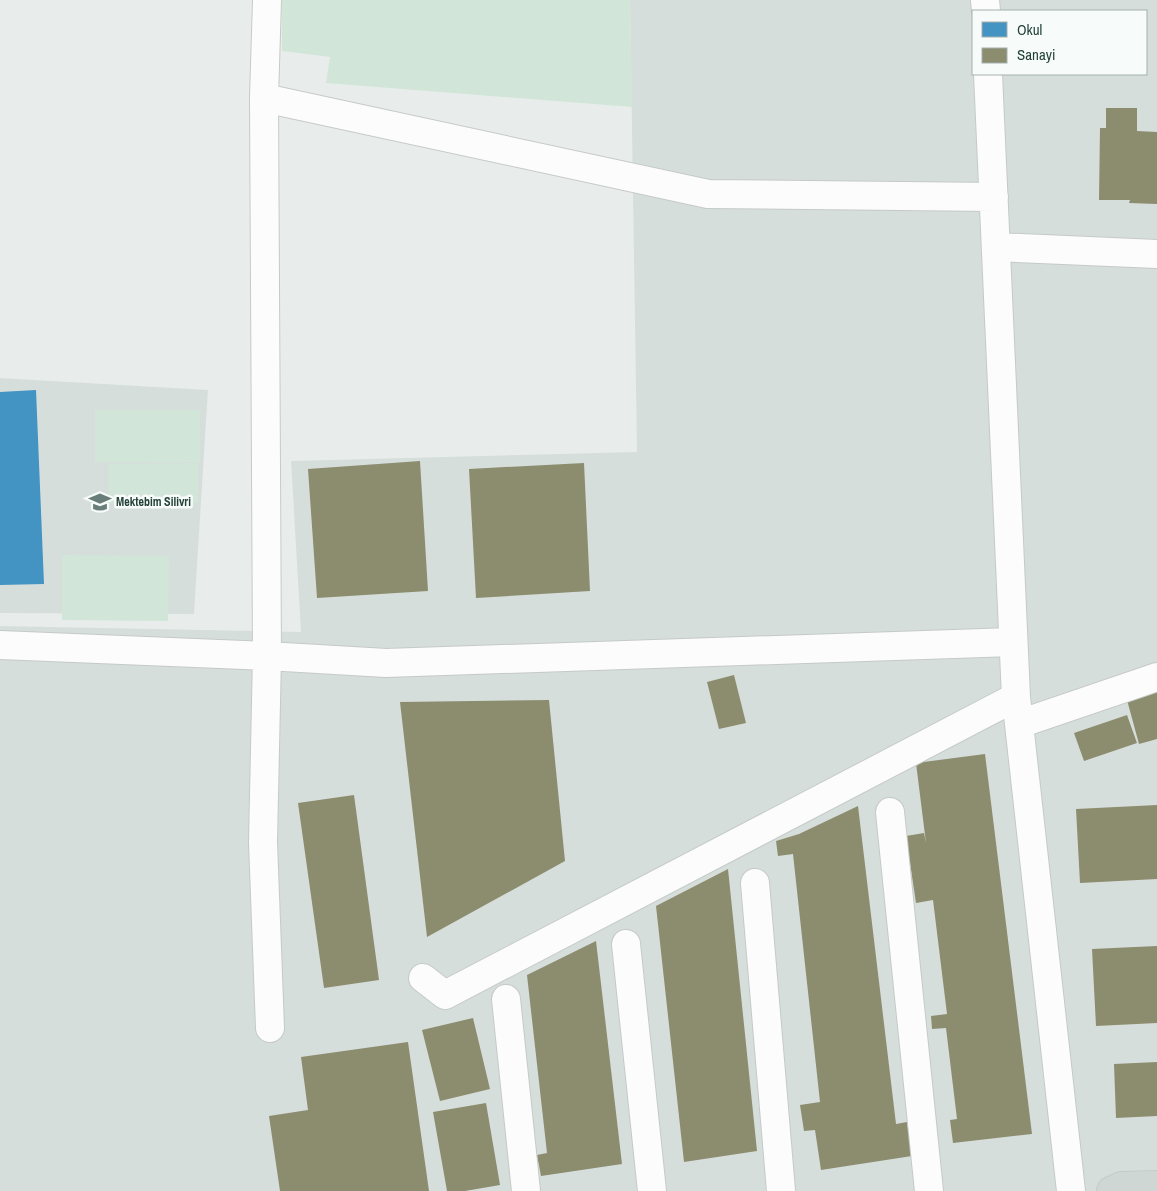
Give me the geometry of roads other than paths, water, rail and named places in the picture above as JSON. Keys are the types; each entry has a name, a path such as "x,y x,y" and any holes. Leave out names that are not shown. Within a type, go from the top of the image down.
{"main road":[{"path":"1111,1191 1122,1186 1157,1185"}],"street":[{"path":"266,0 264,98 267,656 263,842 270,1028"},
{"path":"988,75 1016,697 1071,1191"},
{"path":"264,98 708,194 994,197"},
{"path":"996,247 1157,254"},
{"path":"0,645 386,663 1013,642"},
{"path":"1019,724 1157,677"},
{"path":"423,978 445,995 1016,697"},
{"path":"890,812 929,1191"},
{"path":"755,883 781,1191"},
{"path":"626,944 652,1191"},
{"path":"506,999 526,1191"}],"place":[{"name":"Mektebim Silivri","path":"100,502"}]}
